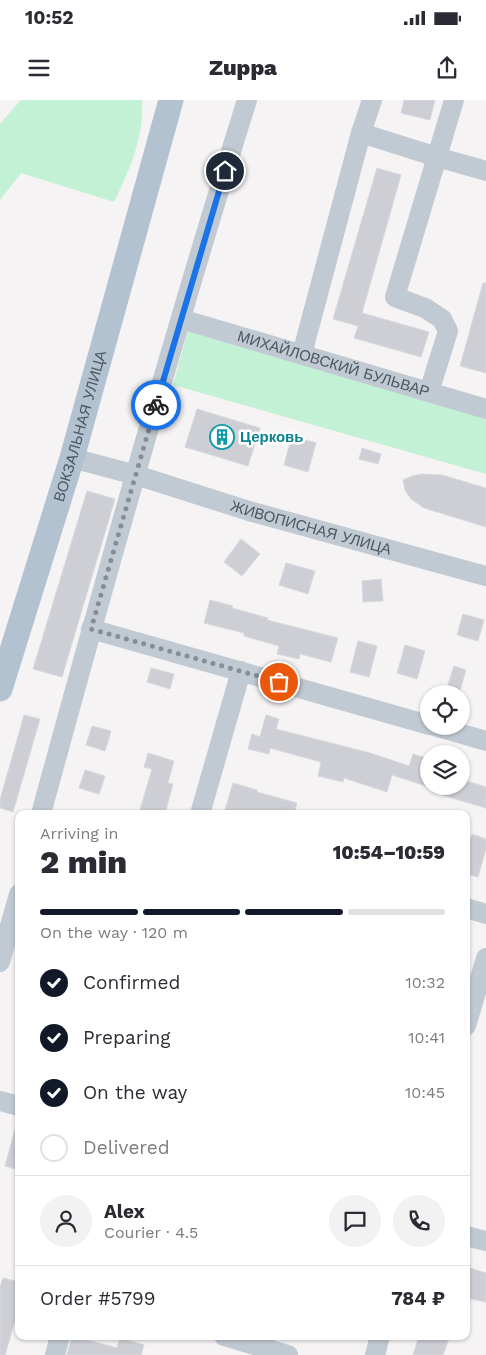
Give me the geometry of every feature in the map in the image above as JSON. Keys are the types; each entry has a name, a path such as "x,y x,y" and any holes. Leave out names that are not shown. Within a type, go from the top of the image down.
{"main road":[{"path":"153,162 160,100"},
{"path":"153,162 170,100"},
{"name":"ВОКЗАЛЬНАЯ УЛИЦА","path":"0,689 72,458 153,162"}],"street":[{"path":"42,810 91,629 181,318 247,100"},
{"path":"302,354 361,133 372,100"},
{"path":"429,392 448,331 442,319 425,308 394,297 454,100"},
{"path":"361,133 486,171"},
{"name":"МИХАЙЛОВСКИЙ БУЛЬВАР","path":"181,318 486,409"},
{"name":"ЖИВОПИСНАЯ УЛИЦА","path":"72,458 486,576"},
{"path":"91,629 420,722"},
{"path":"201,810 241,672"},
{"path":"465,735 486,741"},
{"path":"0,962 15,908"},
{"path":"470,909 486,914"},
{"path":"470,1012 486,958"},
{"path":"0,1101 15,1105"},
{"path":"470,1237 486,1242"},
{"path":"55,1355 59,1340"},
{"path":"237,1340 288,1355"},
{"path":"374,1355 379,1340"}],"green space":[{"path":"21,100 142,100 141,127 135,153 114,202 21,173 0,200 0,124"},
{"path":"188,330 486,416 486,474 173,385"}],"building":[{"path":"404,100 435,100 430,120 401,113"},
{"path":"377,168 401,175 362,313 429,332 421,357 354,338 358,326 333,319"},
{"path":"483,283 486,283 486,373 460,366"},
{"name":"Церковь","path":"197,409 260,428 248,466 185,447"},
{"path":"292,436 316,443 308,472 284,465"},
{"path":"362,448 381,454 378,464 359,459"},
{"path":"422,474 442,475 486,488 486,527 424,508 411,499 405,490 403,480"},
{"path":"87,491 115,499 62,677 33,669"},
{"path":"241,539 260,554 242,576 224,562"},
{"path":"286,563 315,571 308,594 279,585"},
{"path":"381,579 383,601 363,602 362,581"},
{"path":"210,600 268,618 267,620 338,638 331,662 300,654 299,659 277,654 279,646 244,636 244,633 204,623"},
{"path":"463,614 484,620 478,641 457,635"},
{"path":"358,641 377,646 369,677 350,672"},
{"path":"405,645 425,651 417,679 397,673"},
{"path":"454,666 466,670 462,685 448,685"},
{"path":"151,668 174,674 170,689 147,682"},
{"path":"24,715 40,719 13,812 0,808 0,800"},
{"path":"266,715 279,719 276,729 370,753 409,766 413,754 420,756 420,784 392,775 387,792 344,778 343,782 318,776 321,762 270,748 269,754 248,749 252,734 260,737"},
{"path":"92,726 111,731 105,751 86,745"},
{"path":"148,753 174,761 168,783 173,784 166,810 140,810 152,769 144,767"},
{"path":"85,770 105,776 99,794 79,788"},
{"path":"470,782 486,787 486,808 442,795 470,795"},
{"path":"233,783 297,803 295,810 225,810"},
{"path":"472,834 486,839 486,849 478,877 470,875 470,840"},
{"path":"15,1129 15,1169 5,1166"},
{"path":"470,1268 486,1273 486,1302 470,1299"},
{"path":"3,1278 15,1281 15,1320 5,1355 0,1355 0,1287"},
{"path":"71,1340 87,1340 117,1348 119,1340 144,1345 141,1355 67,1355"},
{"path":"418,1340 449,1340 443,1355 413,1355"}],"way so far":[{"path":"156,405 91,629 279,682"}],"place":[{"name":"Церковь","path":"222,437"}],"route":[{"path":"156,405 225,171"}]}
